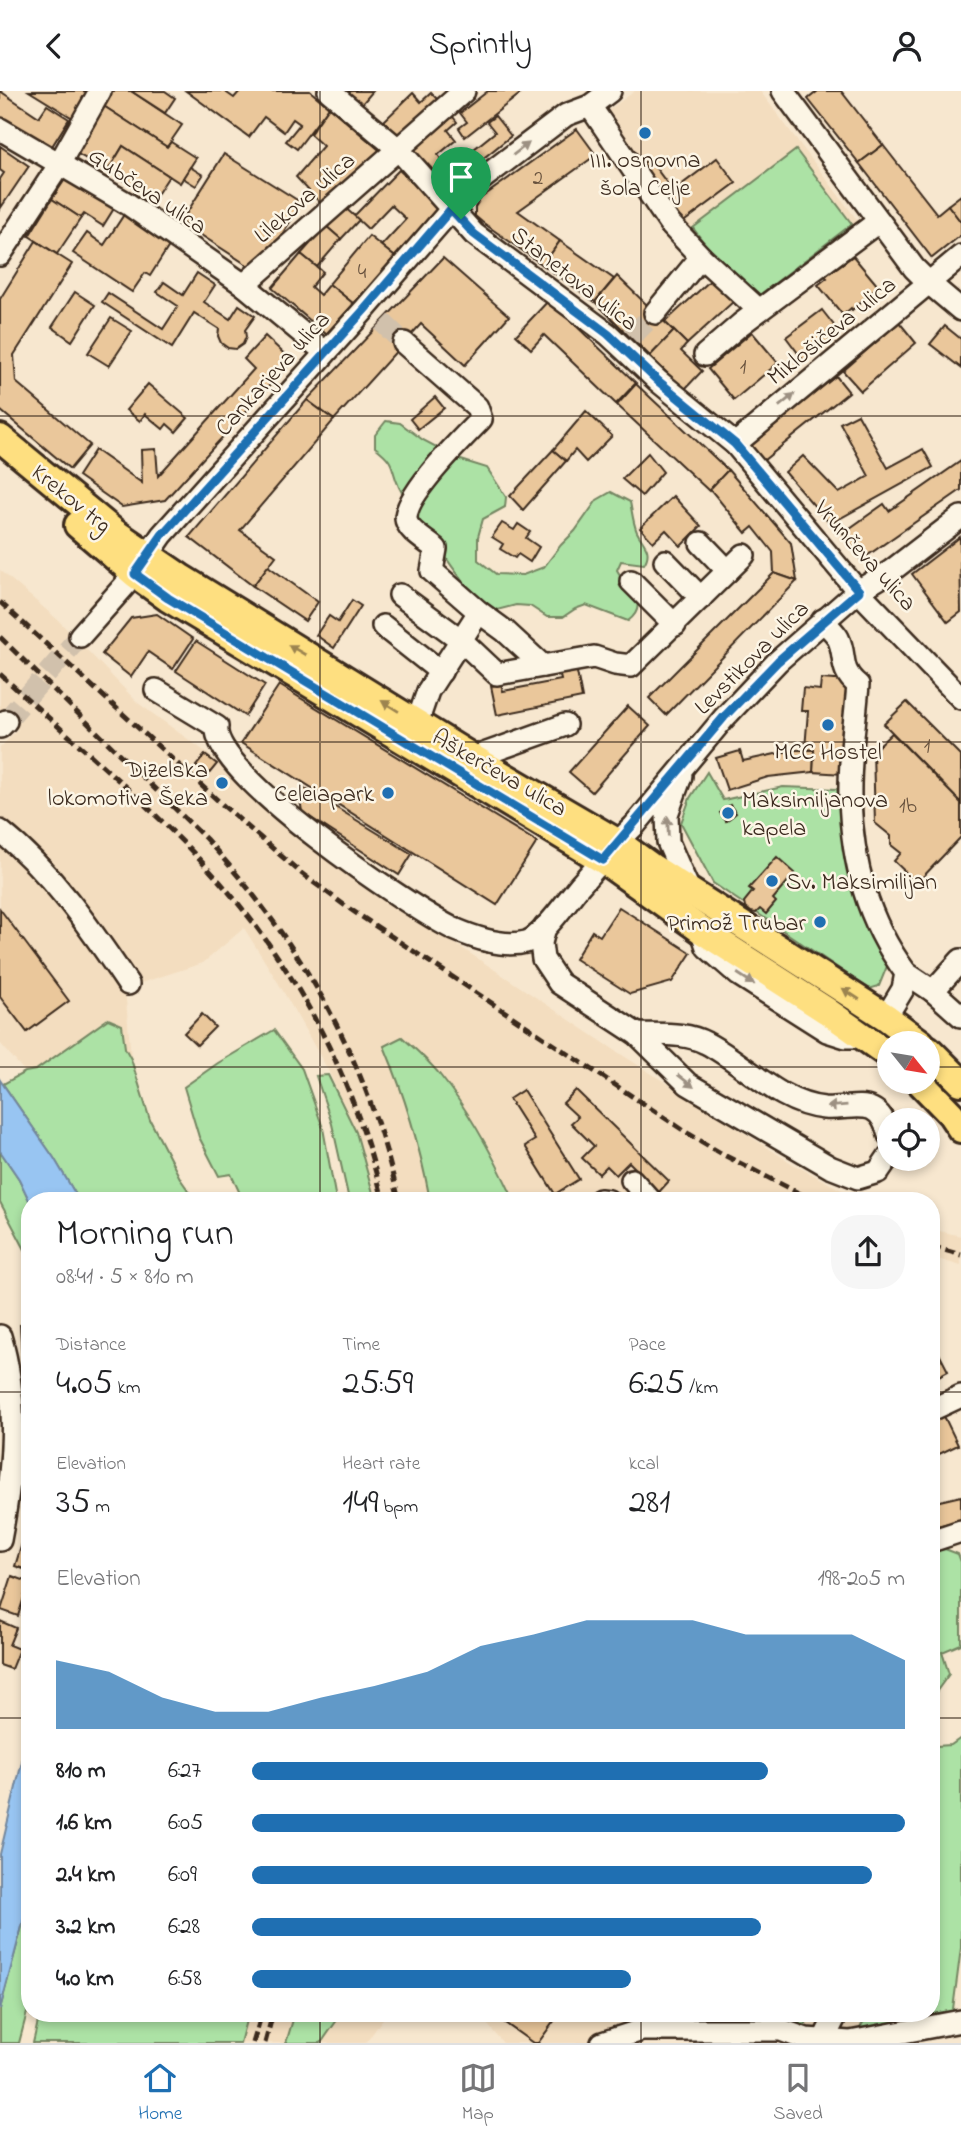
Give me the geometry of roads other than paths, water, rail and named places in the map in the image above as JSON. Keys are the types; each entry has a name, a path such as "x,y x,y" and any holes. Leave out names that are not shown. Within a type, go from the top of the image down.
{"main road":[{"name":"Krekov trg","path":"0,438 141,564"},
{"name":"Krekov trg","path":"0,457 141,564"},
{"name":"Aškerčeva ulica","path":"141,564 276,638 473,758 610,851 701,930 877,1046"},
{"name":"Aškerčeva ulica","path":"141,564 168,598 610,851 689,890 905,1031"},
{"path":"940,1061 961,1082"},
{"path":"932,1094 961,1129"}],"street":[{"path":"0,255 7,229 59,162 100,91"},
{"name":"Stanetova ulica","path":"329,91 398,149 474,234 626,342 658,381 735,444"},
{"name":"Lilekova ulica","path":"244,285 464,91"},
{"name":"Cankarjeva ulica","path":"80,636 162,535 325,352 373,316 451,209 470,188 566,115 590,106 610,91"},
{"path":"783,91 914,268 961,310"},
{"path":"590,106 670,224 701,257 759,310"},
{"name":"Gubčeva ulica","path":"0,129 128,204 244,285 325,352"},
{"path":"705,355 759,310 879,221"},
{"name":"Miklošičeva ulica","path":"735,444 961,256"},
{"path":"655,313 701,257"},
{"path":"404,343 477,407 481,419 416,492 406,518 409,527 436,549 432,571 543,666"},
{"name":"Vrunčeva ulica","path":"735,444 859,591 961,698"},
{"name":"Levstikova ulica","path":"545,927 634,826 686,761 778,661 859,591 891,571 961,517"},
{"path":"701,543 728,571"},
{"path":"400,595 461,640 497,674 594,657 631,666 744,555"},
{"path":"664,561 701,598"},
{"path":"631,581 675,625"},
{"path":"417,723 428,691 479,613"},
{"path":"823,620 838,639 842,664 851,680 858,685 850,797 861,885 892,954 906,973 933,991 961,1017"},
{"path":"383,625 441,671"},
{"path":"156,690 218,727 216,733 237,767 269,798 307,831 410,904 453,928 494,942 512,944 529,941 545,927"},
{"path":"473,758 565,725"},
{"path":"686,761 667,814 668,842 689,890"},
{"path":"0,831 25,851 76,908 128,983"},
{"path":"545,927 541,943 543,959 559,983 637,1034 688,1084 830,1167 858,1178 879,1171"},
{"path":"933,991 961,960"},
{"path":"886,1017 903,989 906,973"},
{"path":"637,1034 682,1035 705,1042 791,1099 824,1108 853,1105 874,1108 877,1112"},
{"path":"632,1180 643,1192"},
{"path":"0,1336 11,1394 13,1445 8,1500 0,1540"},
{"path":"940,1406 961,1395"},
{"path":"940,1538 961,1531"},
{"path":"602,2043 642,2031 781,2030 817,2041 850,2042 961,2021"},
{"path":"771,2022 781,2030"},
{"path":"817,2041 831,2022"}],"water":[{"path":"0,1080 74,1192 25,1192 0,1151"},
{"path":"21,1766 21,1930 0,2009 0,1854"}],"tunnel":[{"path":"631,337 655,313"},
{"path":"382,322 404,343"},
{"path":"6,721 80,636"}],"railway":[{"path":"0,602 301,873 347,907 689,1134 796,1192"},
{"path":"0,637 206,839 273,921 302,963 350,1052 386,1149 397,1192"},
{"path":"0,674 168,827 249,917 300,992 341,1072 372,1157 381,1192"},
{"path":"940,1249 961,1255"},
{"path":"253,2043 259,2022"},
{"path":"265,2043 271,2022"}],"place":[{"name":"III. osnovna šola Celje","path":"645,133"},
{"name":"MCC Hostel","path":"828,725"},
{"name":"Dizelska lokomotiva Šeka","path":"222,783"},
{"name":"Celeiapark","path":"388,793"},
{"name":"Maksimiljanova kapela","path":"728,813"},
{"name":"Sv. Maksimilijan","path":"772,881"},
{"name":"Primož Trubar","path":"820,922"}]}
